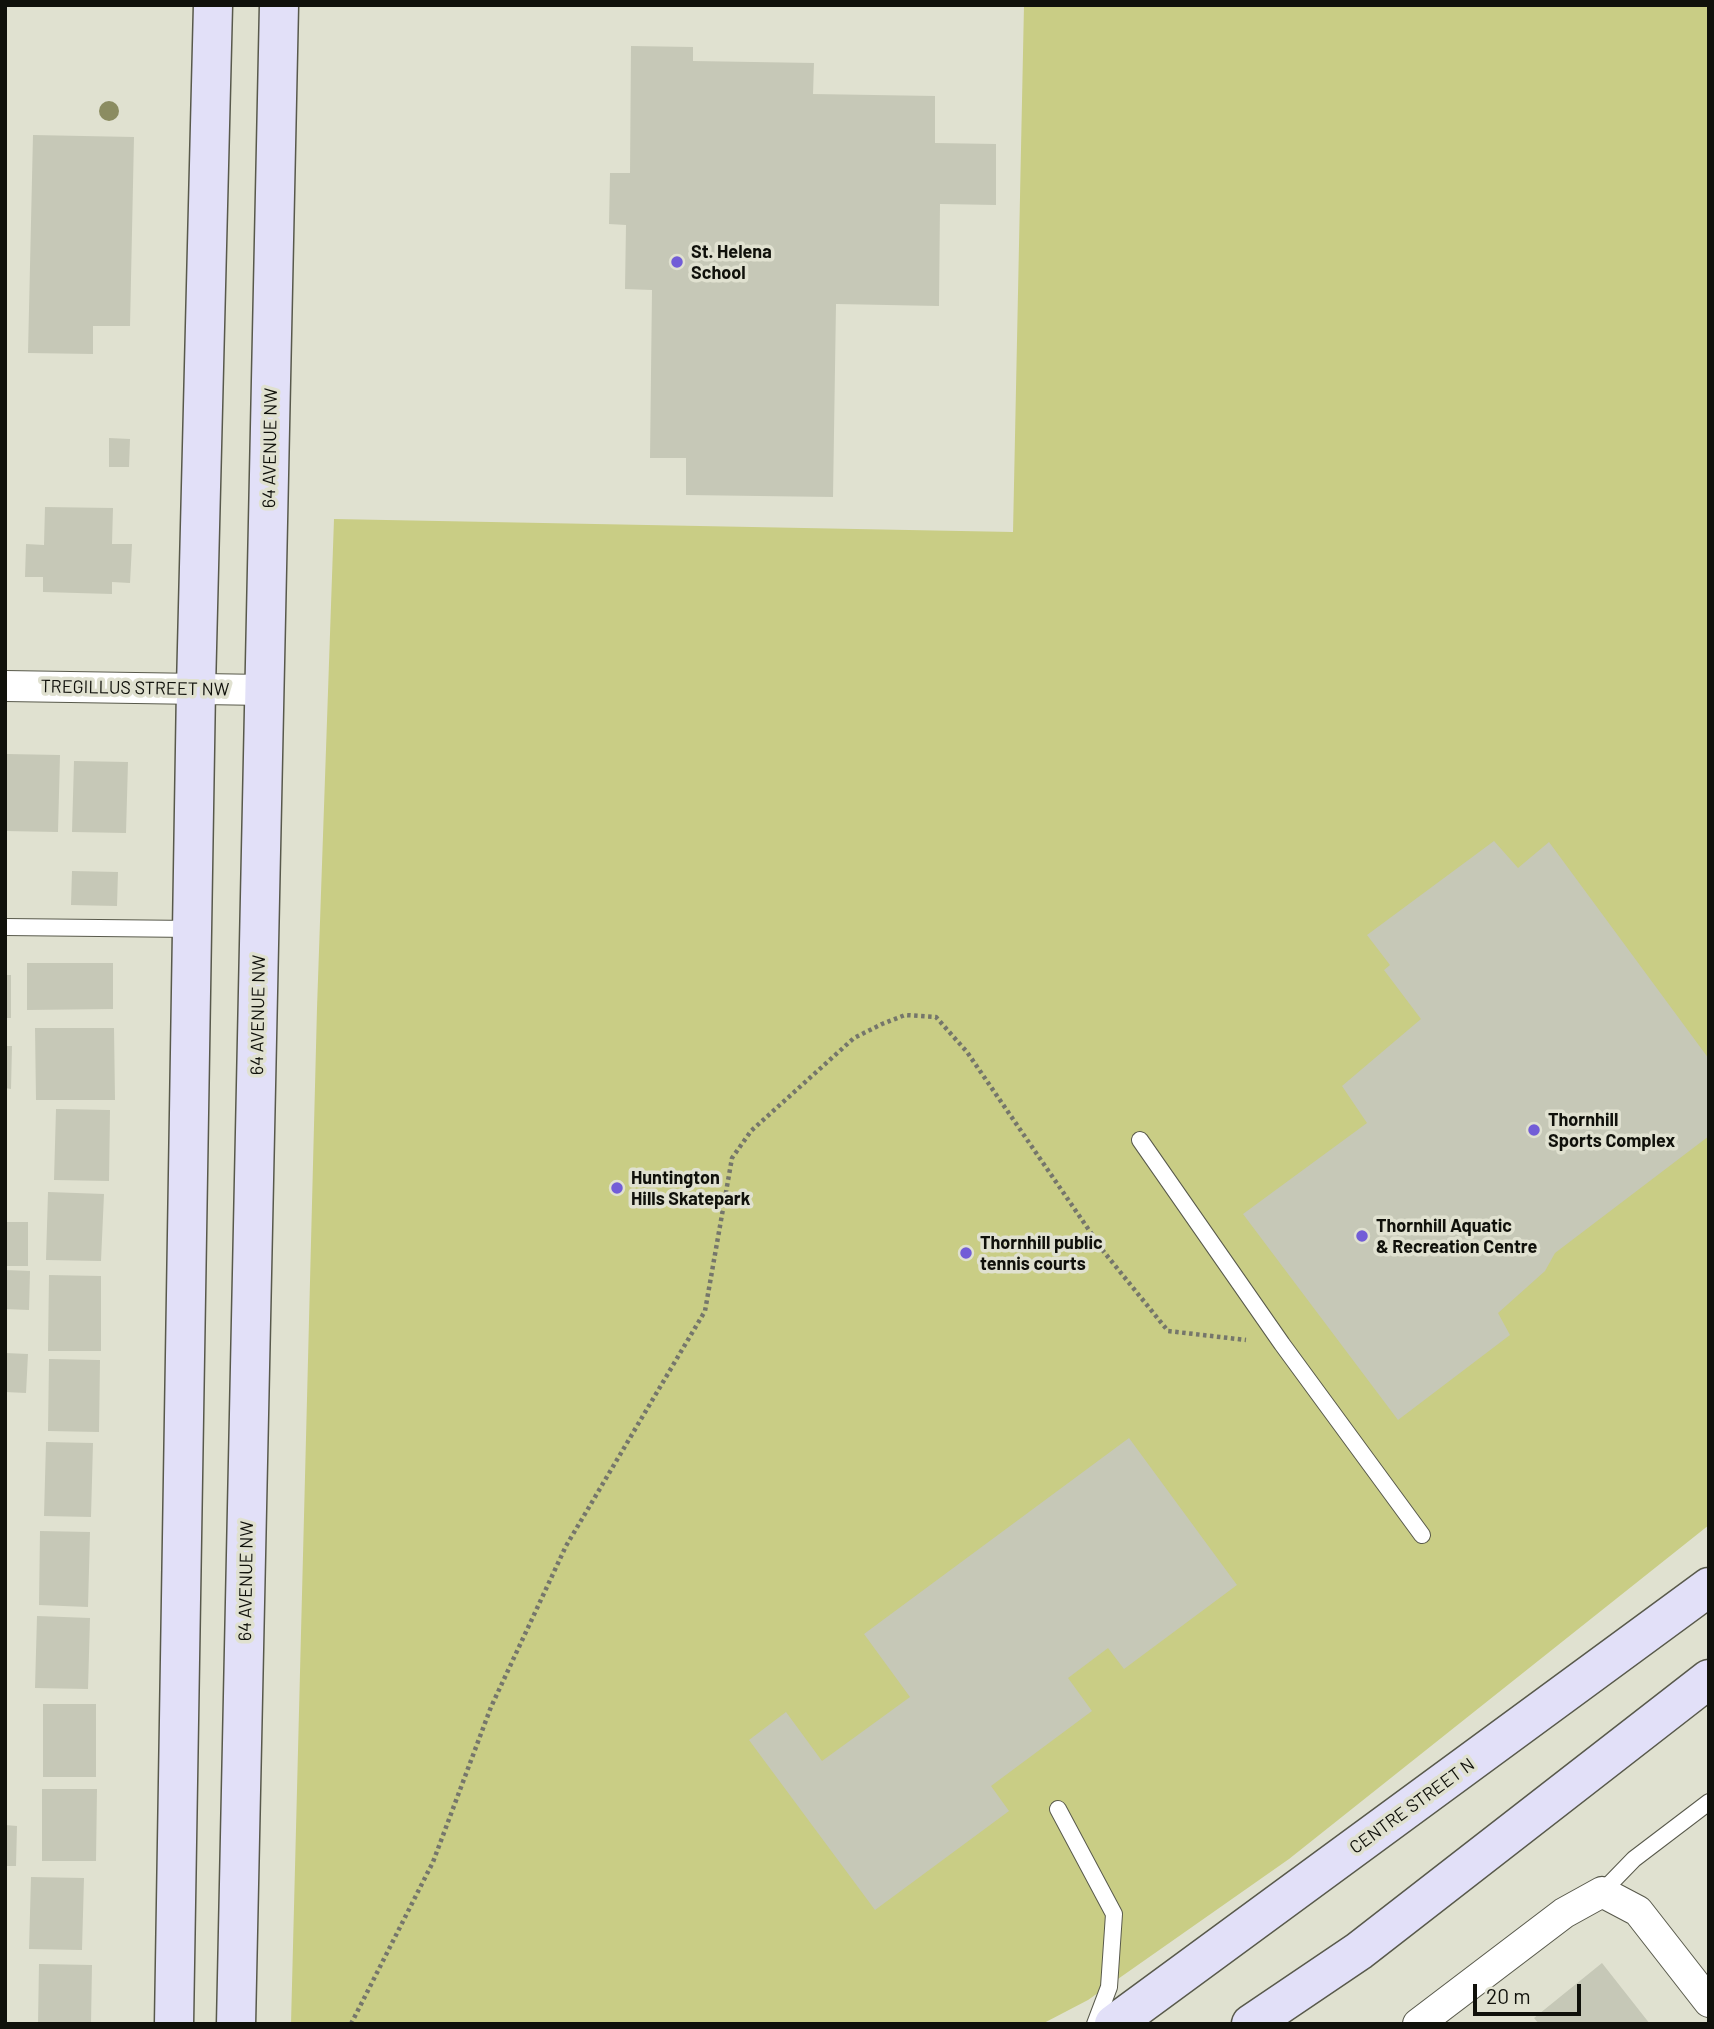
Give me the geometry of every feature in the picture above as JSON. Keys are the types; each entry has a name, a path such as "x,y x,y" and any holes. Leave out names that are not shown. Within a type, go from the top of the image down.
{"main road":[{"path":"174,2024 196,688 213,5"},
{"name":"64 AVENUE NW","path":"236,2024 279,5"},
{"name":"CENTRE STREET N","path":"1114,2024 1709,1587"},
{"path":"1251,2024 1359,1951 1709,1679"}],"street":[{"name":"TREGILLUS STREET NW","path":"5,686 265,690"},
{"path":"1418,2024 1564,1913 1602,1892 1638,1911 1709,2002"}],"lane":[{"path":"5,927 193,929"},
{"path":"1140,1140 1282,1344 1422,1535"},
{"path":"1602,1892 1630,1863 1709,1802"},
{"path":"1058,1809 1114,1914 1109,1987 1095,2024"}],"path":[{"path":"351,2024 433,1862 491,1707 566,1546 705,1311 732,1158 751,1131 853,1038 905,1015 936,1017 967,1052 1104,1252 1168,1331 1282,1344"}],"green space":[{"path":"1024,5 1709,5 1709,1525 1289,1859 1088,2000 1042,2024 291,2024 317,1008 334,519 1013,532"}],"building":[{"path":"631,46 693,47 693,61 814,63 813,94 935,96 935,143 996,144 996,205 940,204 939,306 836,304 833,497 686,495 686,458 650,458 652,290 625,289 626,225 609,224 610,173 630,173"},
{"path":"33,135 134,137 130,326 93,326 93,354 28,353"},
{"path":"109,438 130,439 129,467 109,467"},
{"path":"45,507 113,508 112,544 132,544 130,583 112,582 112,594 43,592 43,577 25,577 26,544 44,545"},
{"path":"7,754 60,755 58,832 5,831"},
{"path":"74,761 128,762 126,833 72,832"},
{"name":"Thornhill Sports Complex","path":"1494,841 1518,868 1549,842 1709,1059 1709,1136 1555,1253 1545,1271 1498,1313 1510,1335 1398,1420 1243,1214 1367,1123 1342,1086 1421,1019 1384,970 1390,965 1367,935"},
{"path":"72,871 118,872 117,906 71,905"},
{"path":"27,963 113,963 113,1009 27,1010"},
{"path":"5,975 11,975 11,1018 5,1018"},
{"path":"35,1028 114,1028 115,1100 36,1100"},
{"path":"5,1046 12,1046 11,1089 5,1088"},
{"path":"56,1109 110,1110 109,1181 54,1180"},
{"path":"48,1192 104,1194 101,1261 46,1260"},
{"path":"5,1222 28,1222 28,1266 5,1266"},
{"path":"5,1270 30,1271 29,1310 5,1309"},
{"path":"49,1275 101,1276 101,1351 48,1351"},
{"path":"5,1353 28,1354 26,1393 5,1392"},
{"path":"49,1359 100,1360 99,1432 48,1431"},
{"path":"1129,1438 1237,1585 1124,1669 1108,1648 1068,1678 1092,1711 991,1786 1009,1811 875,1910 749,1740 786,1712 822,1761 910,1697 864,1634"},
{"path":"46,1442 93,1443 91,1517 44,1516"},
{"path":"40,1531 90,1532 88,1607 39,1605"},
{"path":"37,1616 90,1618 88,1689 35,1688"},
{"path":"43,1704 96,1704 96,1777 43,1777"},
{"path":"42,1789 97,1789 96,1861 42,1861"},
{"path":"5,1825 17,1826 16,1866 5,1866"},
{"path":"31,1877 84,1878 82,1950 29,1949"},
{"path":"1602,1963 1650,2024 1539,2024 1534,2018"},
{"path":"39,1964 92,1965 91,2024 38,2024"}],"place":[{"name":"St. Helena School","path":"677,262"},
{"name":"Thornhill Sports Complex","path":"1534,1130"},
{"name":"Huntington Hills Skatepark","path":"617,1188"},
{"name":"Thornhill Aquatic & Recreation Centre","path":"1362,1236"},
{"name":"Thornhill public tennis courts","path":"966,1253"}]}
